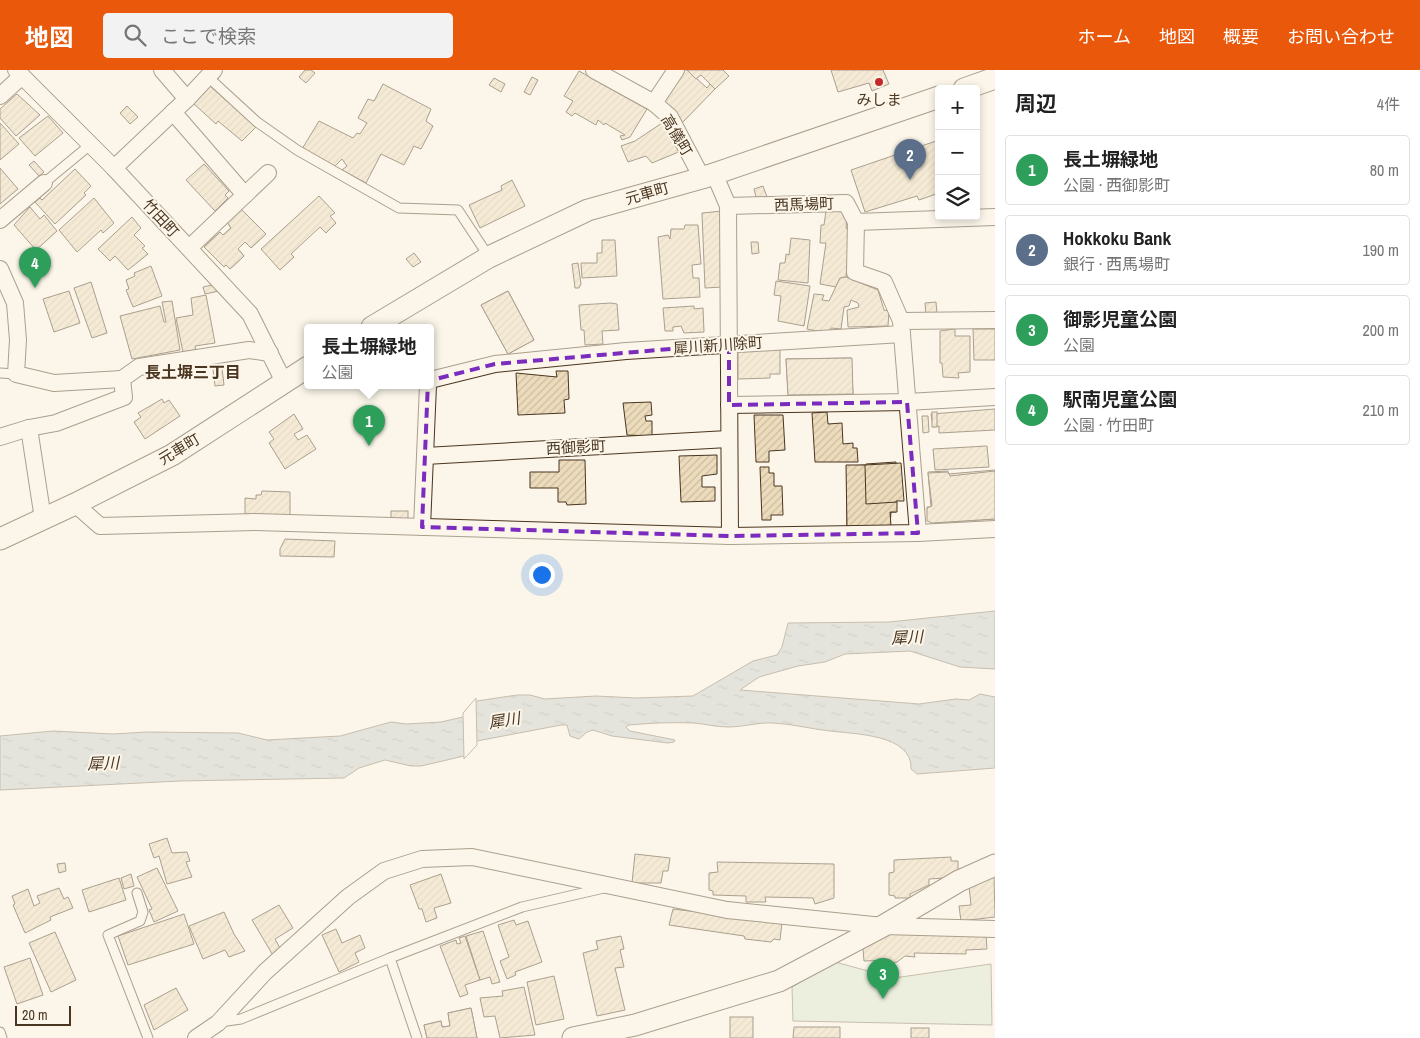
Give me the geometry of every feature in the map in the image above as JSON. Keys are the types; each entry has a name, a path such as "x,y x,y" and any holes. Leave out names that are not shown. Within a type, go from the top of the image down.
{"street":[{"path":"162,70 187,99"},
{"name":"高儀町","path":"594,70 654,103 670,117 708,175"},
{"path":"654,103 676,70"},
{"path":"0,96 19,73"},
{"name":"竹田町","path":"19,73 114,168 250,314 284,382"},
{"path":"114,168 211,74"},
{"path":"975,85 995,78"},
{"name":"元車町","path":"383,324 489,257 588,210 708,175 935,98"},
{"path":"173,112 245,195"},
{"path":"189,248 268,173"},
{"path":"708,175 728,206 730,536"},
{"path":"0,220 44,183"},
{"name":"西馬場町","path":"728,206 846,203 856,222"},
{"path":"918,534 901,328 884,282 855,272 856,222 995,217"},
{"path":"0,269 14,303 18,340 8,374 54,383 122,379 139,367 250,350 270,353"},
{"name":"犀川新川除町","path":"434,379 495,364 995,320"},
{"name":"元車町","path":"0,539 172,455 304,370"},
{"path":"0,437 29,428 56,424 124,397 122,379"},
{"path":"422,527 428,389"},
{"path":"730,404 907,402 995,397"},
{"path":"29,428 43,519"},
{"name":"西御影町","path":"424,456 728,439"},
{"path":"75,504 100,526 255,522 730,536 918,534 995,529"},
{"path":"196,1038 218,1023 265,972 348,897 384,871 422,859 472,857 726,910 883,926 995,929"},
{"path":"573,1038 635,1031 779,981 883,926 959,881 995,865"}],"lane":[{"path":"211,74 257,122 296,150 398,208 458,210 489,257"},
{"path":"44,183 90,146"},
{"path":"218,1023 241,1019 522,907 613,886"},
{"path":"136,893 143,912 140,921 108,935 148,1038"},
{"path":"390,958 417,1038"},
{"path":"0,1032 2,1038"}],"highlighted area":[{"path":"729,344 729,405 907,402 918,533 730,536 422,527 428,381 495,364"}],"green space":[{"path":"835,962 894,978 991,964 992,1025 793,1021 792,987"}],"water":[{"name":"犀川","path":"995,611 995,669 960,667 910,651 845,654 825,662 798,666 759,677 740,690 919,704 956,699 969,700 980,694 995,697 995,768 917,774 911,769 909,757 892,742 866,735 781,724 763,723 720,727 694,723 653,723 629,725 626,727 630,731 675,740 668,743 612,736 593,730 587,732 579,739 570,736 567,725 561,725 477,741 464,756 421,766 411,766 385,760 359,768 344,778 180,781 0,790 0,736 53,731 113,734 147,732 238,733 267,740 340,736 391,722 406,724 441,722 463,717 477,701 517,695 530,695 545,699 596,696 636,698 693,696 753,661 777,655 782,647 788,623 889,622"}],"pier":[{"path":"476,698 477,745 464,759 463,713"}],"building":[{"path":"305,70 311,70 315,73 306,83 299,77"},
{"path":"683,70 687,70 707,88 710,84 715,89 681,124 660,101"},
{"path":"687,70 723,70 729,76 715,89 701,75 696,79"},
{"path":"831,70 883,70 889,84 872,91 869,83 838,92"},
{"path":"579,71 647,109 630,137 622,140 620,136 625,135 605,123 604,125 598,120 596,125 575,113 572,116 566,112 573,101 564,96"},
{"path":"532,77 538,80 530,95 524,92"},
{"path":"494,78 505,84 501,92 489,85"},
{"path":"383,84 431,109 426,121 433,126 421,149 414,146 404,165 381,154 366,183 342,170 347,166 342,159 334,167 302,149 319,121 353,138 357,133 360,134 367,123 358,118 368,99 374,101"},
{"path":"210,86 256,127 242,141 218,121 216,124 193,103"},
{"path":"17,94 40,115 16,136 0,118 0,109"},
{"path":"127,106 138,117 130,124 120,113"},
{"path":"48,116 63,133 35,156 19,138"},
{"path":"665,121 681,151 652,163 646,156 628,162 621,146 635,141"},
{"path":"0,123 19,144 0,160"},
{"path":"935,141 935,194 919,200 917,196 865,212 851,170"},
{"path":"34,161 44,172 39,176 29,165"},
{"path":"204,164 229,191 225,195 228,198 215,211 186,180"},
{"path":"0,168 18,189 0,204"},
{"path":"75,169 91,186 84,193 86,195 55,224 35,202 40,198 42,200"},
{"path":"512,180 525,206 480,228 469,205 502,190 501,186"},
{"path":"763,186 767,197 756,197 754,189"},
{"path":"319,196 335,213 330,216 336,223 326,233 320,227 291,254 294,257 280,270 261,249"},
{"path":"94,198 114,223 103,233 101,230 77,252 59,230"},
{"path":"30,207 40,219 44,215 57,231 36,250 14,225"},
{"path":"241,209 266,234 251,248 245,242 238,249 244,256 230,269 226,265 224,267 204,247 220,232 223,235 231,228 227,222"},
{"path":"241,209 266,234 251,248 245,242 238,249 244,256 230,269 226,265 224,267 204,247 220,232 223,235 231,228 227,222"},
{"path":"723,211 723,287 705,288 702,213"},
{"path":"826,211 844,211 847,215 846,228 850,230 846,277 840,278 836,287 820,284 826,243 820,243 821,225 824,225"},
{"path":"132,217 141,228 134,235 145,246 142,248 148,254 128,270 115,256 110,261 98,249"},
{"path":"685,225 698,225 701,264 692,265 693,278 699,278 700,297 663,299 658,237 668,235 670,239 671,229 684,229"},
{"path":"791,238 810,240 808,283 778,280 780,263 785,263 786,254 789,255"},
{"path":"602,240 615,240 617,276 582,278 581,263 597,263 597,253 602,253"},
{"path":"751,242 758,242 759,253 752,254"},
{"path":"414,253 421,262 413,267 406,259"},
{"path":"578,263 581,284 579,288 575,288 572,264"},
{"path":"151,266 162,296 133,307 126,290 129,289 126,280 135,276 134,273"},
{"path":"846,277 878,290 884,310 889,311 888,326 848,327 847,310 859,307 858,303 851,300 849,306 844,307 841,329 831,328 830,331 817,331 807,329 814,294 824,295 822,300 829,301 840,278"},
{"path":"776,281 810,286 804,326 778,321 781,296 774,295"},
{"path":"91,282 107,333 92,338 74,288"},
{"path":"212,285 219,291 205,294 203,287"},
{"path":"69,291 80,323 54,332 43,299"},
{"path":"508,291 534,340 508,354 481,305"},
{"path":"508,291 534,340 508,354 481,305"},
{"path":"206,295 215,343 195,346 196,350 183,352 176,318 193,315 191,298"},
{"path":"172,301 180,350 132,359 120,316 160,306 164,322 166,322 162,302"},
{"path":"936,302 937,314 926,315 925,303"},
{"path":"617,304 619,330 602,331 603,344 585,345 584,330 581,330 579,305"},
{"path":"694,306 694,309 703,308 704,332 684,333 681,326 673,327 673,331 665,331 663,308"},
{"path":"955,329 955,336 970,336 970,372 958,373 959,378 943,377 942,363 940,363 940,331"},
{"path":"973,329 995,329 995,360 974,360"},
{"path":"738,348 780,348 780,374 770,374 770,378 738,379"},
{"path":"851,358 853,394 788,394 786,359"},
{"path":"852,358 853,394 788,395 786,359"},
{"path":"222,368 224,385 215,386 213,369"},
{"path":"556,371 568,371 569,399 564,400 565,413 518,415 516,373 557,377"},
{"path":"162,399 164,403 169,400 180,416 145,439 134,422 141,417 138,413"},
{"path":"651,402 652,415 645,416 646,421 652,421 652,436 627,435 623,403"},
{"path":"995,409 995,430 939,433 939,426 933,427 931,414"},
{"path":"827,412 828,424 842,423 843,444 853,443 853,448 857,448 858,462 815,462 812,413"},
{"path":"932,412 937,412 937,427 932,427"},
{"path":"294,414 303,429 294,434 298,440 307,435 316,449 285,469 269,443 274,439 269,432"},
{"path":"754,415 783,415 785,450 769,451 769,462 756,462"},
{"path":"922,416 928,416 929,432 923,433"},
{"path":"987,446 989,467 935,470 933,449"},
{"path":"717,455 717,474 702,476 702,487 715,487 715,501 681,502 679,456"},
{"path":"559,460 585,460 586,504 567,505 566,502 558,502 558,488 530,488 530,472 559,472"},
{"path":"896,462 895,502 868,503 866,464"},
{"path":"901,463 904,501 896,501 896,512 891,512 890,526 847,529 847,466"},
{"path":"846,465 865,465 866,504 897,502 897,512 890,512 891,526 847,528"},
{"path":"760,467 769,467 769,473 774,473 774,486 782,486 783,515 771,515 771,520 762,520"},
{"path":"995,470 995,519 932,523 932,521 928,521 927,507 931,507 928,472 948,471 948,474"},
{"path":"995,471 995,519 932,523 927,521 927,508 932,506 928,473 948,472 950,476"},
{"path":"262,491 290,492 290,515 245,514 245,498 256,499 256,495 261,495"},
{"path":"391,511 408,511 408,520 391,520"},
{"path":"285,539 335,541 334,557 280,556 280,549"},
{"path":"167,838 172,853 187,852 190,861 186,862 192,877 167,884 159,856 154,858 149,844"},
{"path":"635,854 670,858 668,871 663,871 661,883 632,883"},
{"path":"951,857 951,861 958,861 958,871 951,873 950,876 929,879 929,885 910,894 910,898 895,898 895,896 889,895 889,873 894,872 894,860"},
{"path":"717,862 834,864 834,898 815,904 813,898 765,897 766,902 746,902 746,896 713,895 713,891 709,890 709,873 718,872"},
{"path":"65,863 66,871 59,873 57,864"},
{"path":"157,868 178,911 154,922 149,910 152,909 137,877"},
{"path":"131,874 134,886 124,889 121,878"},
{"path":"441,874 451,903 434,908 437,918 426,922 410,885"},
{"path":"994,877 995,917 961,921 959,906 971,905 969,886"},
{"path":"119,878 126,900 89,912 82,890"},
{"path":"59,888 64,899 68,897 73,908 50,917 51,920 25,933 13,905 15,904 12,896 28,889 34,906 40,903 37,896"},
{"path":"279,905 293,928 275,939 281,950 274,957 252,920"},
{"path":"673,909 782,922 780,940 774,939 771,942 745,939 744,936 669,925"},
{"path":"224,912 234,934 245,951 229,957 225,950 203,959 189,926"},
{"path":"184,914 194,944 128,965 118,936"},
{"path":"514,920 516,925 528,921 542,962 515,972 516,975 507,979 500,961 509,957 498,925"},
{"path":"336,929 342,943 360,935 365,948 355,953 359,962 339,972 322,935"},
{"path":"483,931 500,982 492,984 490,977 480,980 466,936"},
{"path":"55,932 76,980 51,992 29,943"},
{"path":"890,933 986,935 987,949 966,950 966,954 914,953 915,957 905,956 897,962 890,963 891,960 864,961 863,949"},
{"path":"465,936 480,980 465,985 468,994 460,997 440,946 456,940 457,944 461,943 459,938"},
{"path":"621,936 624,949 620,950 624,967 615,968 625,1010 597,1016 583,953 598,949 596,941"},
{"path":"30,958 43,995 17,1004 4,967"},
{"path":"554,976 564,1019 536,1025 527,982"},
{"path":"524,987 535,1035 500,1038 495,1016 484,1017 480,998 503,996 502,991"},
{"path":"176,988 188,1010 154,1030 144,1005"},
{"path":"471,1008 477,1038 427,1038 424,1025 441,1021 442,1027 450,1026 448,1013"},
{"path":"471,1008 477,1038 427,1038 424,1025 441,1021 442,1027 450,1026 448,1013"},
{"path":"730,1017 753,1017 753,1038 730,1038"},
{"path":"794,1027 840,1027 840,1038 793,1038"},
{"path":"911,1028 929,1028 929,1038 911,1038"}],"place":[{"name":"みしま","path":"879,82"},
{"name":"Hokkoku Bank","path":"910,180"},
{"name":"駅南児童公園","path":"35,288"},
{"name":"長土塀緑地","path":"369,446"},
{"name":"御影児童公園","path":"883,999"}],"district":[{"name":"長土塀三丁目","path":"193,372"}]}
